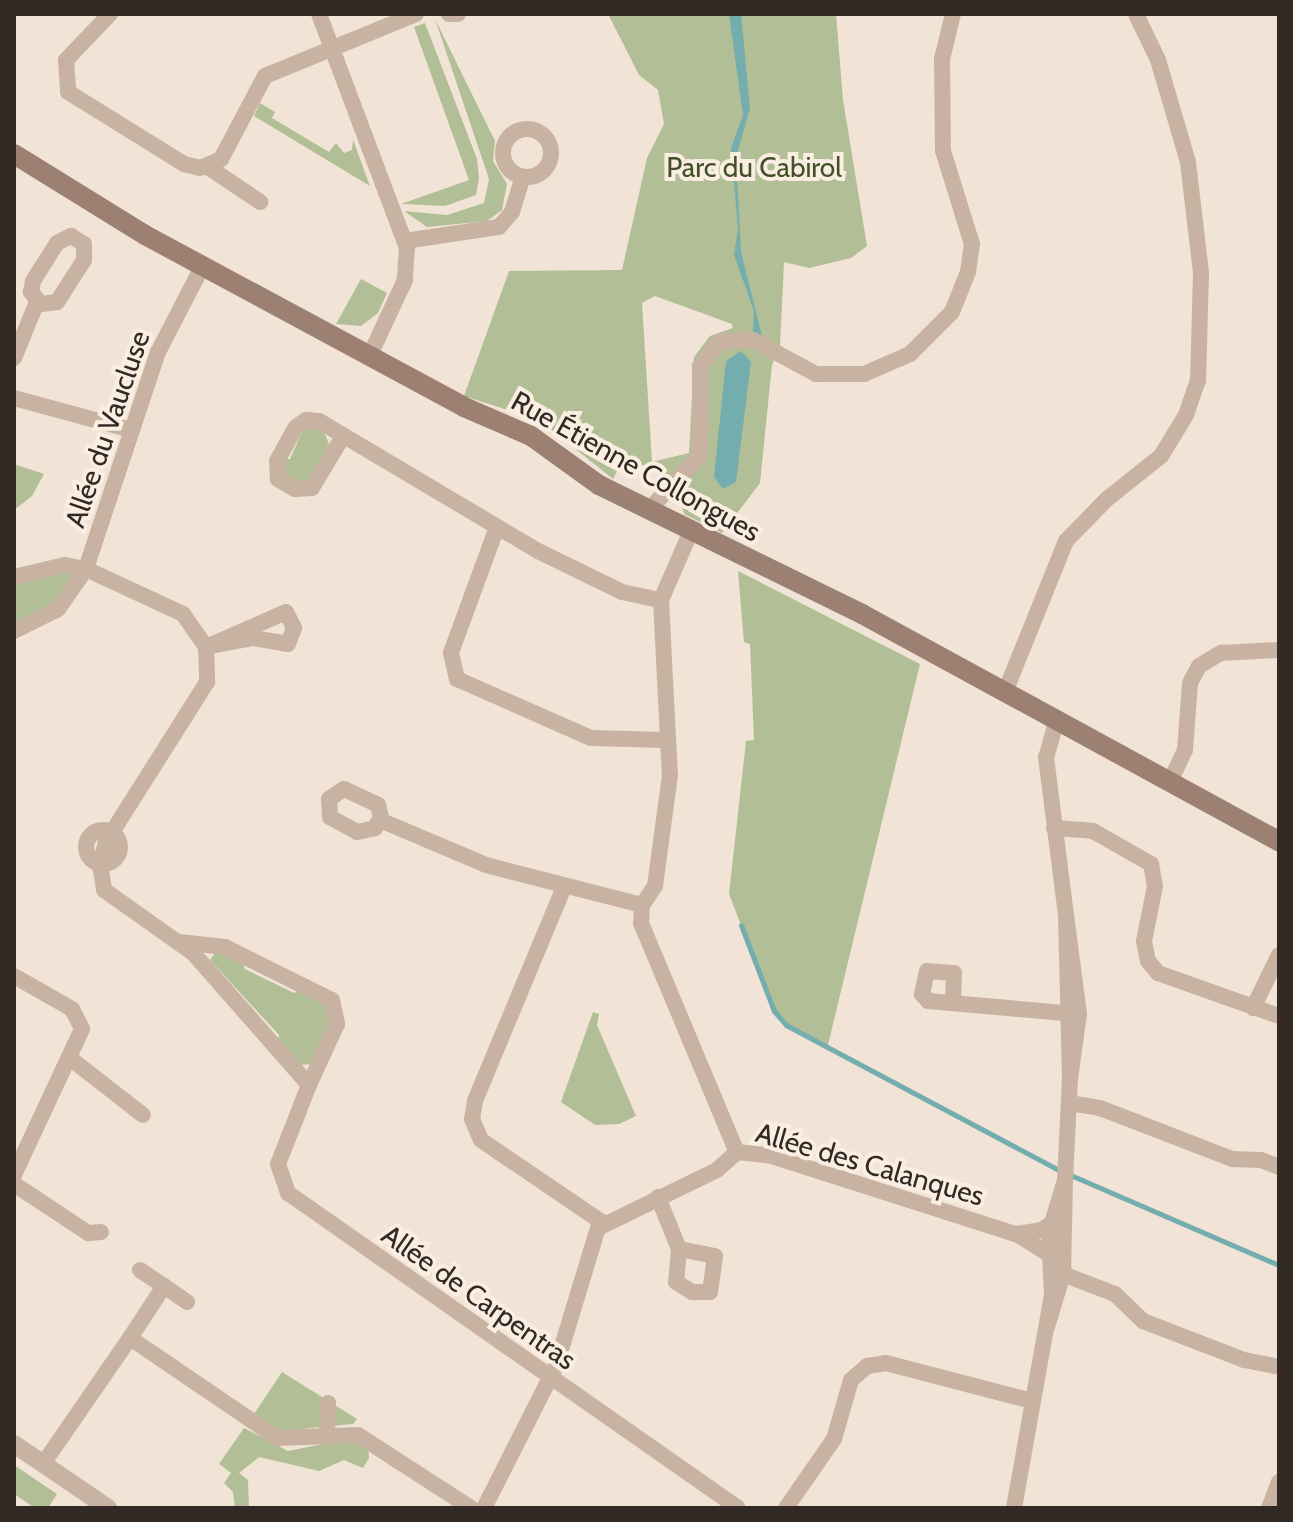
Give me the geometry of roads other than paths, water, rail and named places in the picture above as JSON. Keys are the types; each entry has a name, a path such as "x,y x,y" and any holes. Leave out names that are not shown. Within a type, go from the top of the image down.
{"main road":[{"name":"Rue Étienne Collongues","path":"14,154 120,221 464,407 520,430 599,485 862,614 1056,723 1279,841"}],"street":[{"path":"110,14 66,60 68,92 184,164 208,167 260,202"},
{"path":"319,14 405,241 407,274 370,355"},
{"path":"208,167 221,159 265,76 416,14"},
{"path":"449,14 458,14"},
{"path":"649,510 700,455 700,366 720,341 753,340 816,374 864,374 910,354 952,312 968,272 972,244 944,164 942,141 942,59 953,14"},
{"path":"1005,692 1066,541 1107,499 1161,456 1186,415 1198,381 1201,273 1188,162 1158,60 1136,14"},
{"path":"405,241 499,227 516,206 523,177"},
{"name":"Allée du Vaucluse","path":"14,631 58,609 86,569 158,352 203,265"},
{"path":"14,293 35,300 14,358"},
{"path":"14,398 132,430"},
{"path":"342,438 312,488 295,489 278,479 277,461 300,422 319,421 342,438 497,527 622,592 661,600"},
{"path":"497,527 451,653 457,679 591,738 665,740"},
{"path":"380,820 486,865 642,905 655,886 670,775 665,740 670,725 661,600 691,531"},
{"name":"Allée du Vaucluse","path":"14,577 65,565 86,569"},
{"path":"86,569 183,614 206,647"},
{"path":"286,612 293,622 293,637 285,645 253,638 206,647 279,613 286,612"},
{"name":"Allée de Carpentras","path":"206,647 204,694 111,832 100,864 101,883 111,899 180,942 309,1085"},
{"path":"1170,782 1185,750 1190,683 1199,666 1221,653 1279,650"},
{"path":"1014,1508 1047,1327 1066,1173 1073,1013 1066,915 1046,757 1056,723"},
{"path":"1054,828 1093,831 1145,858 1155,876 1144,941 1150,964 1169,980 1279,1016"},
{"path":"564,887 475,1101 472,1119 481,1140 603,1223"},
{"name":"Allée des Calanques","path":"642,905 644,932 737,1152 768,1155 1016,1234 1056,1262 1115,1294 1143,1321 1244,1360 1279,1367"},
{"name":"Allée de Carpentras","path":"180,942 225,947 329,997 336,1007 337,1024 279,1159 285,1189 550,1379 738,1508"},
{"path":"1253,1008 1279,955"},
{"path":"14,976 77,1014 81,1034 14,1175"},
{"path":"953,1002 1073,1013"},
{"path":"71,1059 143,1115"},
{"path":"1069,1103 1100,1108 1232,1159 1261,1160 1279,1167"},
{"path":"484,1508 550,1379 603,1223 717,1170 737,1152"},
{"path":"1056,1262 1051,1228 1066,1173"},
{"path":"14,1184 88,1233 101,1232"},
{"path":"658,1197 679,1249"},
{"path":"1016,1234 1051,1228"},
{"path":"140,1270 187,1302"},
{"path":"43,1464 164,1286"},
{"path":"130,1338 277,1438 348,1432 369,1440 471,1508"},
{"path":"786,1508 834,1439 851,1380 867,1366 886,1363 1032,1401"},
{"path":"327,1434 328,1403"},
{"path":"14,1444 108,1508"},
{"path":"1269,1508 1279,1482"}],"water":[{"path":"729,14 741,14 750,108 736,158 741,252 762,336 753,332 754,311 734,255 738,229 731,148 743,115"},
{"path":"741,351 751,362 736,482 723,489 714,477 726,361"}],"waterway":[{"path":"741,925 774,1011 786,1025 1059,1170 1279,1265"}],"park label":[{"name":"Parc du Cabirol","path":"754,167"}]}
